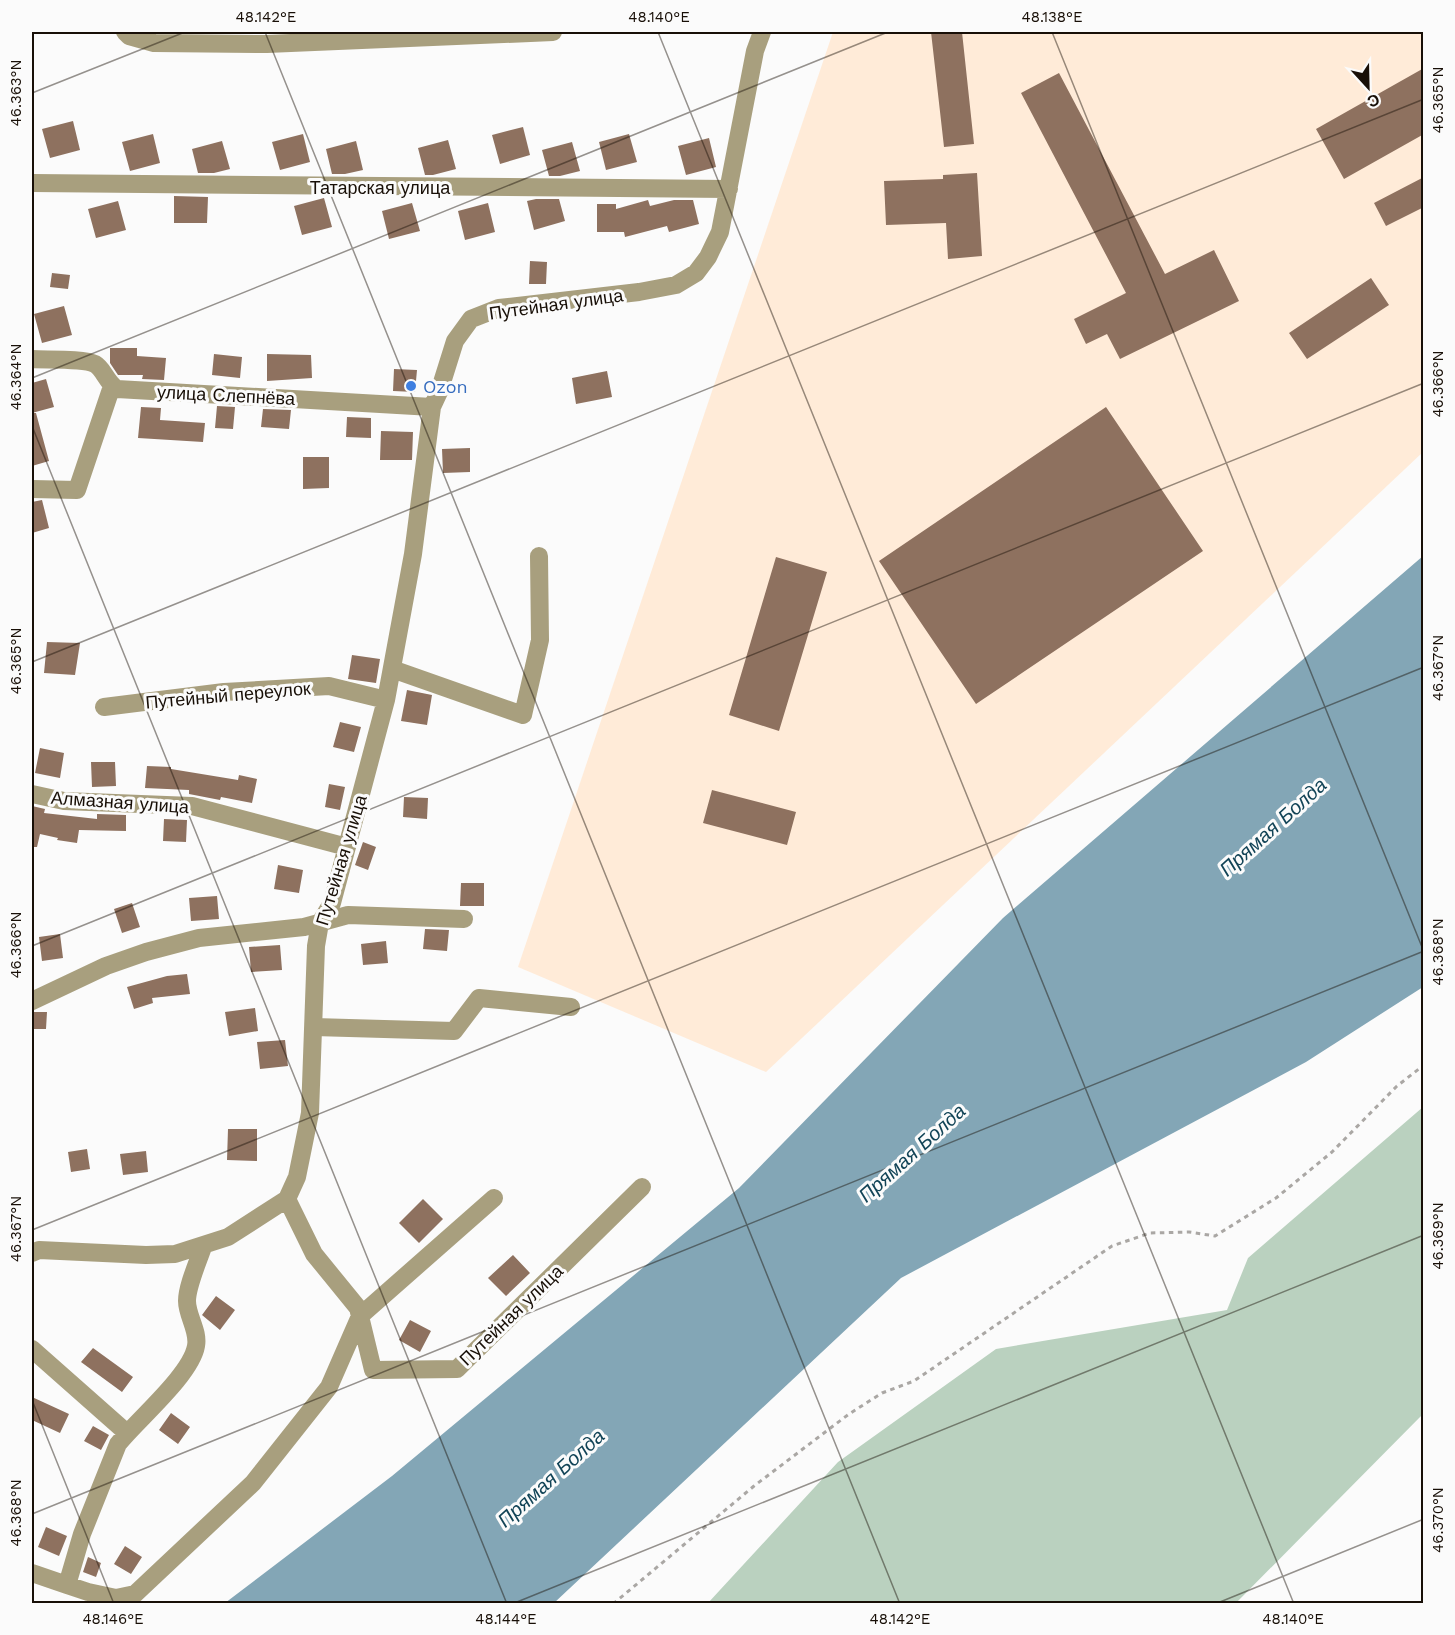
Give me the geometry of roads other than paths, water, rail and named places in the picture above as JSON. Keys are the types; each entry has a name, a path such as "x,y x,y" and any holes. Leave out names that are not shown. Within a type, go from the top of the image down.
{"street":[{"path":"125,32 129,36 154,43 264,38 553,32"},
{"name":"Путейная улица","path":"642,1187 457,1369 373,1370 358,1308 314,1254 286,1199 297,1177 310,1113 316,946 320,923 332,903 386,700 413,554 432,407 439,393 455,340 471,319 498,308 639,292 676,285 696,273 708,257 720,232 755,51 762,32"},
{"name":"Татарская улица","path":"32,183 729,189"},
{"path":"32,359 87,362 96,365 112,386 76,490 32,489"},
{"name":"улица Слепнёва","path":"112,386 117,389 432,407"},
{"path":"392,669 523,715 540,640 539,556"},
{"name":"Путейный переулок","path":"104,707 224,692 329,686 386,700"},
{"name":"Алмазная улица","path":"32,794 64,801 192,806 347,847"},
{"path":"32,1001 106,966 199,938 280,930 348,915 464,919"},
{"path":"314,1027 454,1031 479,998 571,1007"},
{"path":"32,1572 67,1585 93,1599 135,1594 253,1483 329,1387 360,1316 494,1198"},
{"path":"32,1253 39,1250 146,1255 175,1254 228,1237 286,1199"},
{"path":"67,1585 82,1534 118,1444 148,1414 192,1360 196,1335 187,1300 202,1247"},
{"path":"32,1349 127,1433"}],"water":[{"name":"Прямая Болда","path":"1423,556 1423,987 1306,1062 901,1278 554,1603 225,1603 392,1476 739,1188 1003,918"}],"place":[{"name":"Ozon","path":"411,386"}]}
